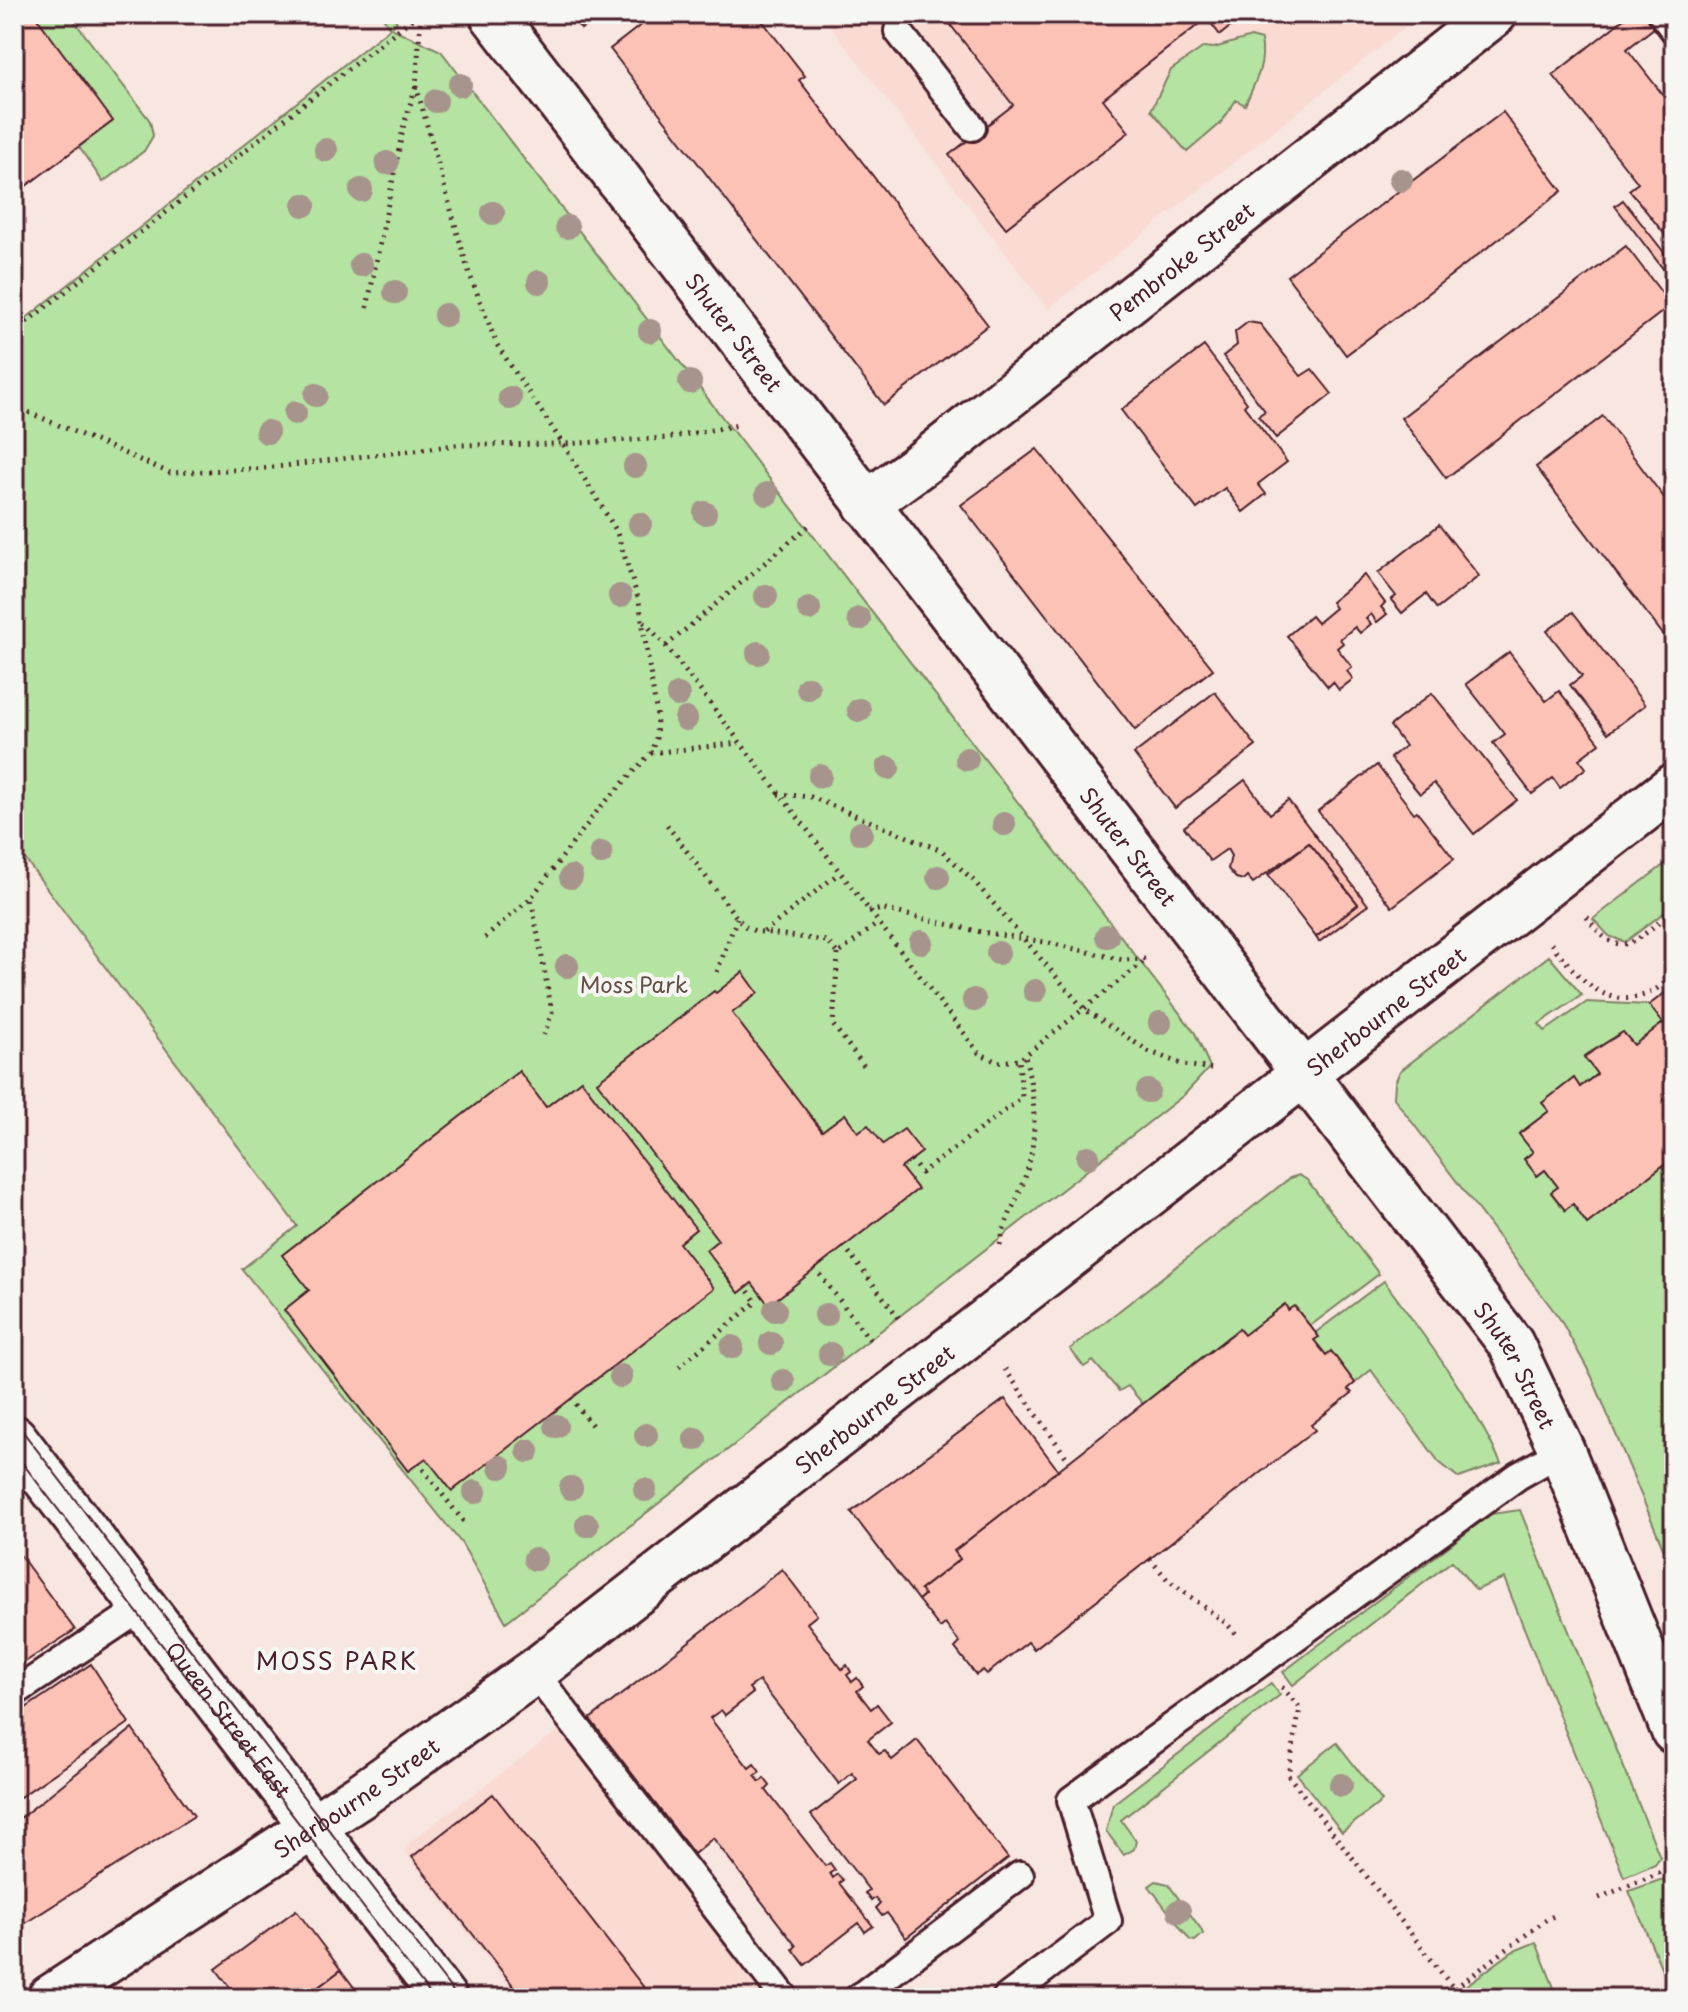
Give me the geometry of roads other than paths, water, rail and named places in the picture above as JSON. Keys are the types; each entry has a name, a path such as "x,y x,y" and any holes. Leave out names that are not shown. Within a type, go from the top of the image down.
{"street":[{"name":"Shuter Street","path":"492,14 1511,1344 1562,1451 1674,1731"},
{"name":"Pembroke Street","path":"866,504 931,457 1494,14"},
{"name":"Sherbourne Street","path":"50,1998 360,1796 534,1672 1674,786"},
{"name":"Queen Street East","path":"14,1438 444,1998"}],"lane":[{"path":"1662,14 1674,30"},
{"path":"898,31 972,127"},
{"path":"1006,1998 1108,1921 1071,1800 1518,1476 1562,1451"},
{"path":"14,1693 143,1607"},
{"path":"534,1672 785,1998"},
{"path":"858,1998 1020,1875"}],"tram line":[{"path":"14,1420 458,1998"},
{"path":"14,1452 433,1998"}],"district":[{"name":"MOSS PARK","path":"337,1660"}],"park label":[{"name":"Moss Park","path":"634,983"}]}
